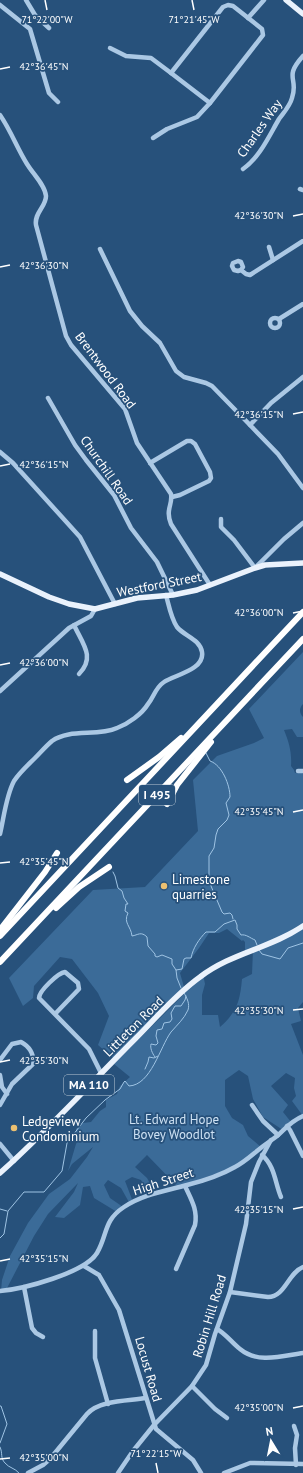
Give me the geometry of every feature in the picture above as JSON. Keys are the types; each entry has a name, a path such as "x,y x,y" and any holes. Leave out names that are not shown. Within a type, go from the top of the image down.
{"highway":[{"name":"I 495","path":"0,936 303,612"},
{"name":"I 495","path":"0,962 205,743 240,708 303,639"},
{"path":"167,804 176,785 240,708"},
{"path":"127,780 159,757 205,717"},
{"path":"0,930 41,878 56,853"},
{"path":"10,951 79,887 109,867"}],"main road":[{"path":"286,0 303,14"},
{"name":"Westford Street","path":"0,574 49,597 69,604 95,609 136,598 197,590 256,568 270,565 303,563"},
{"name":"Littleton Road","path":"0,1173 14,1161 177,997 203,974 222,963 289,935 303,926"}],"street":[{"path":"26,0 35,15 49,28"},
{"path":"248,18 264,0"},
{"path":"0,5 30,29 49,93 58,102"},
{"path":"153,138 167,129 197,117 263,37 263,30 232,6 225,6 171,73"},
{"path":"110,48 126,56 151,58 210,103"},
{"name":"Charles Way","path":"243,169 255,158 291,102 294,91 292,71 295,64 303,56"},
{"name":"Brentwood Road","path":"0,116 13,136 28,166 45,191 45,201 37,214 35,222 66,336 71,345 124,409 137,443 172,497"},
{"path":"241,270 246,274 250,274 303,241"},
{"path":"269,247 273,260"},
{"path":"100,249 130,311 142,326 160,343 176,371 184,377 206,382 212,386 282,459 303,488"},
{"path":"279,319 303,304"},
{"path":"250,425 271,403 303,378"},
{"name":"Churchill Road","path":"48,398 82,455 114,496 131,528 157,562 173,594"},
{"path":"150,463 190,440 195,444 210,472 212,478 209,481 172,497 168,513 171,524 210,585"},
{"path":"0,452 13,463 80,537 115,604"},
{"path":"221,519 221,527 234,540 256,568 303,523"},
{"path":"267,556 270,565"},
{"path":"0,834 10,792 14,782 20,773 51,742 65,735 113,730 121,726 147,706 160,685 170,678 187,672 200,660 202,655 201,648 193,639 180,631 175,624 166,595"},
{"path":"0,691 46,648 74,625 91,616 95,609"},
{"path":"74,625 88,657 86,665 79,674"},
{"path":"55,1014 79,989 78,983 65,972 59,974 39,995 40,999 89,1049 101,1073"},
{"path":"0,1060 12,1044 21,1042 29,1047 34,1063 12,1084 0,1105"},
{"path":"0,1076 2,1087 7,1094"},
{"path":"252,1105 259,1117 278,1135"},
{"name":"High Street","path":"0,1291 24,1287 49,1280 84,1266 92,1260 98,1252 106,1227 111,1219 120,1210 154,1194 185,1186 235,1168 278,1135 294,1120 303,1116"},
{"path":"287,1126 303,1156"},
{"name":"Robin Hill Road","path":"118,1473 154,1425 198,1379 207,1361 230,1292 246,1224 251,1182 262,1155 271,1140"},
{"path":"0,1144 14,1161"},
{"path":"262,1155 273,1170 281,1197"},
{"path":"176,1269 195,1225 196,1218 195,1209 185,1186"},
{"name":"Locust Road","path":"84,1266 98,1275 119,1310 154,1425 159,1432 193,1460 201,1473"},
{"path":"230,1292 273,1297 279,1294 297,1270 303,1267"},
{"path":"24,1287 32,1328 36,1333 43,1337"},
{"path":"217,1329 243,1352 256,1358 303,1353"},
{"path":"94,1331 96,1362 108,1404"},
{"path":"192,1386 215,1409 227,1418"},
{"path":"28,1473 44,1465 91,1410 97,1406 146,1398"},
{"path":"294,1426 297,1435 295,1448 296,1465"},
{"path":"224,1473 239,1466 250,1464 303,1464"}],"green space":[{"path":"303,652 303,704 300,710 303,717 303,737 297,737 292,729 284,730 290,748 291,766 295,773 302,772 303,774 303,923 274,940 245,951 245,942 227,929 219,933 209,933 180,973 184,987 113,1058 98,1045 109,1016 98,993 72,959 60,957 34,986 33,998 23,1006 9,978 93,890 145,887 198,831 193,780 217,756 264,738 249,709"},
{"name":"Lt. Edward Hope Bovey Woodlot","path":"303,926 303,1002 298,1008 301,1021 291,1024 303,1055 303,1116 292,1101 296,1096 294,1088 295,1078 286,1073 271,1086 288,1105 283,1112 291,1122 283,1130 263,1117 253,1099 248,1076 239,1070 225,1080 225,1106 232,1118 243,1125 248,1136 261,1147 238,1166 178,1187 147,1155 135,1167 147,1178 153,1189 147,1191 141,1180 132,1177 125,1181 133,1202 130,1204 121,1188 108,1180 104,1185 110,1198 123,1207 117,1212 94,1198 90,1186 83,1187 80,1205 64,1218 55,1217 74,1192 78,1183 48,1214 34,1236 6,1290 1,1291 2,1280 10,1256 28,1223 49,1194 70,1179 93,1147 72,1164 68,1171 76,1144 80,1137 76,1132 76,1129 83,1123 91,1122 100,1111 106,1107 106,1100 117,1094 120,1086 130,1077 114,1064 184,994 183,991 203,974 205,984 202,995 202,1015 218,1015 220,1027 226,1022 237,1006 242,979 252,974 253,950"}],"waterway":[{"path":"206,753 210,761 222,771 230,792 230,797 226,803 229,815 227,820 218,829 214,848 209,856 209,878 222,912 224,914 230,913 233,919"},
{"path":"113,872 118,888 122,891 128,904 126,904 125,911 128,913 126,919 132,936 140,934 145,935 147,937 148,946 155,956 157,957 162,955 172,959 172,964 176,970"},
{"path":"181,988 176,970 182,969 184,959 191,958 197,944 206,932 215,932 224,924 235,920 237,929 241,935 255,940 257,945"},
{"path":"259,950 262,954 280,959 288,948 303,943"},
{"path":"0,1238 4,1234 8,1211 24,1192 44,1192 62,1171 67,1143 86,1118 105,1100 120,1089 125,1081 129,1086 137,1084 149,1072 171,1032 189,1008 184,993"},
{"path":"155,1057 151,1044 156,1045 158,1043 156,1036 157,1030 162,1029 164,1023 170,1022 172,1019 171,1013 175,1006 181,1006 186,996"},
{"path":"145,1069 149,1057 154,1058 158,1056"},
{"path":"0,1209 7,1211"},
{"path":"0,1406 7,1424 0,1443"},
{"path":"0,1447 3,1461 19,1473"}],"place":[{"name":"Limestone quarries","path":"164,886"},
{"name":"Ledgeview Condominium","path":"14,1128"}]}
